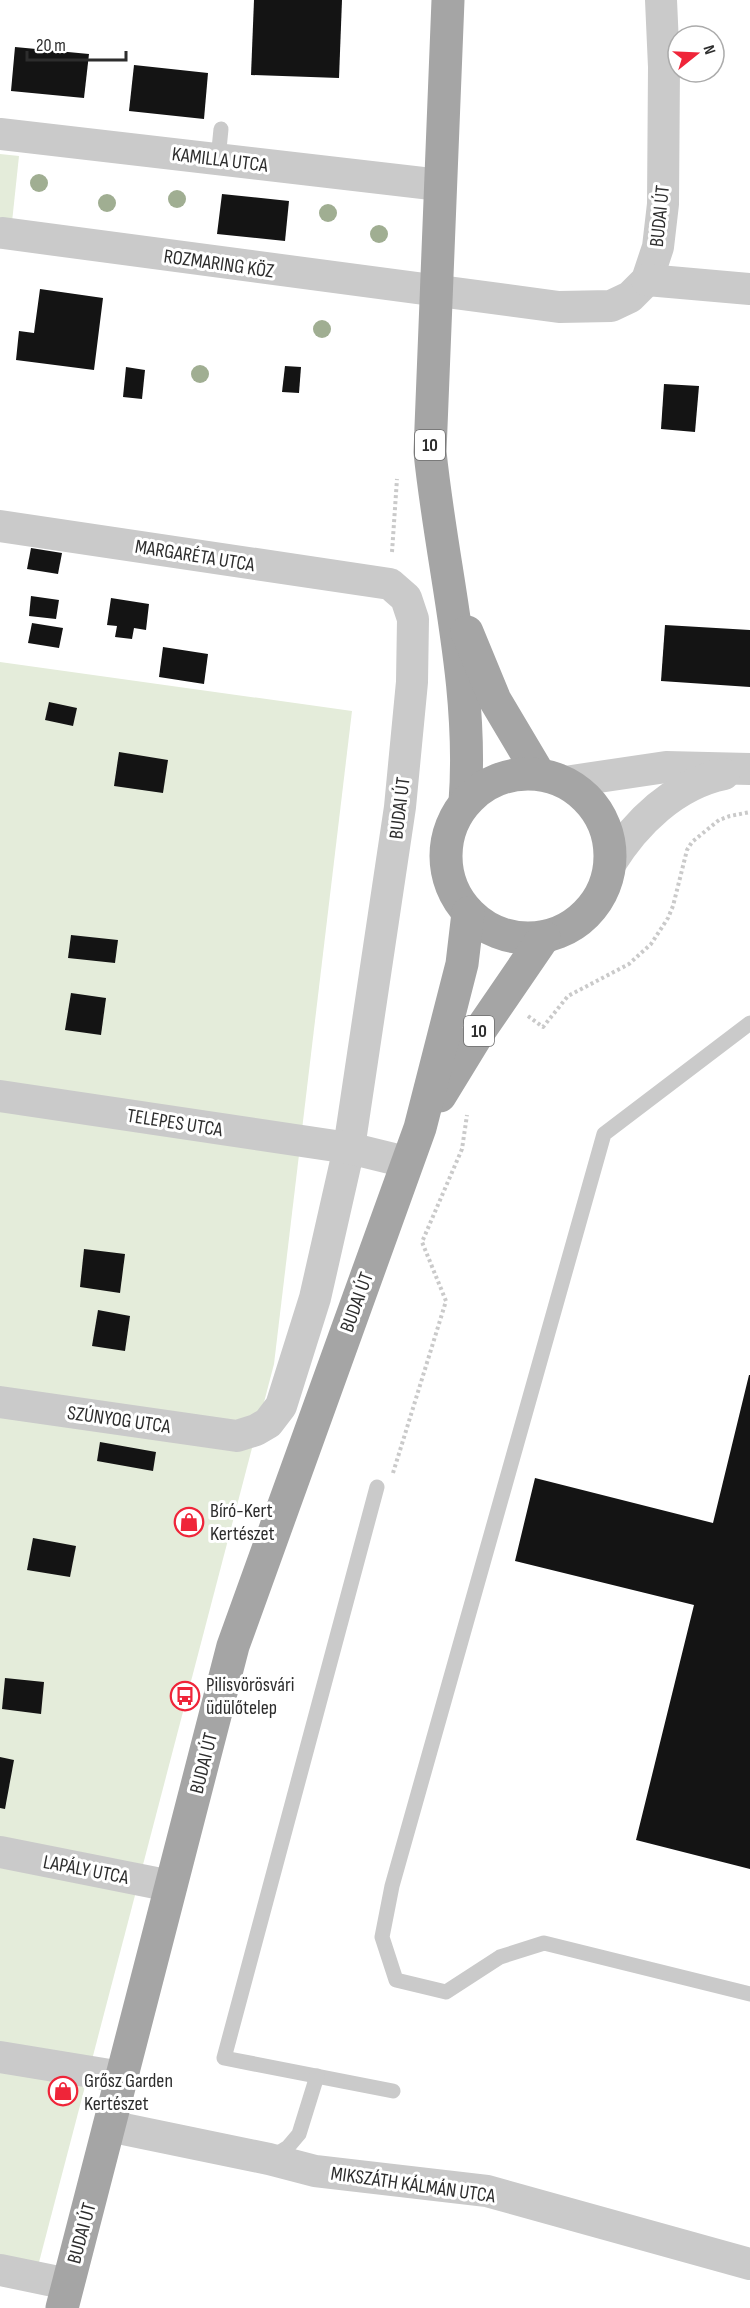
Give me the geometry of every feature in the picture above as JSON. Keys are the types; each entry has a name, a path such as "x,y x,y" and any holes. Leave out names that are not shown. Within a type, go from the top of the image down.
{"main road":[{"name":"10","path":"448,0 430,452 436,514 452,596 466,730 465,802"},
{"name":"10","path":"452,596 495,700 552,778"},
{"name":"10","path":"523,773 552,778 581,793 594,808 604,825 609,844 610,864 605,884 596,903 581,918 564,930 544,937 517,938 490,929 468,913 452,888 445,858 450,828 465,802 476,791 498,779 523,773"},
{"name":"10","path":"420,1128 457,984 466,939 468,913"},
{"name":"10","path":"420,1128 481,1029 544,937"},
{"name":"BUDAI ÚT","path":"65,2296 233,1646 420,1128"}],"street":[{"name":"BUDAI ÚT","path":"435,291 559,307 611,306 630,297 647,280 658,248 663,204 664,67 661,0"},
{"name":"KAMILLA UTCA","path":"0,134 220,144 440,184"},
{"name":"ROZMARING KÖZ","path":"3,233 435,291"},
{"path":"647,280 750,289"},
{"name":"MARGARÉTA UTCA","path":"0,526 390,584"},
{"name":"BUDAI ÚT","path":"237,1436 256,1430 268,1423 281,1406 315,1298 349,1148 400,807 412,682 413,619 406,598 390,584"},
{"path":"552,778 666,767 748,769"},
{"path":"610,864 621,846 661,804 717,775 748,769"},
{"name":"TELEPES UTCA","path":"0,1096 349,1148 406,1162"},
{"name":"SZÚNYOG UTCA","path":"0,1402 237,1436"},
{"name":"LAPÁLY UTCA","path":"0,1852 171,1886"},
{"path":"0,2057 122,2077"},
{"name":"MIKSZÁTH KÁLMÁN UTCA","path":"109,2126 269,2158 315,2171 487,2192 750,2264"},
{"path":"0,2271 65,2296"}],"lane":[{"path":"750,1023 604,1134 395,1874 382,1937 396,1980 446,1992 501,1957 544,1943 750,1994"},
{"path":"377,1487 224,2058 393,2091"},
{"path":"269,2158 288,2147 299,2134 317,2076"}],"path":[{"path":"543,1027 568,996 629,964 651,944 668,918 677,895 687,850 699,834 730,816 750,812"},
{"path":"377,1487 395,1471 446,1301 422,1242 462,1149 468,1107"}],"green space":[{"path":"0,154 19,156 12,222 0,220"},
{"path":"0,662 352,711 274,1364 32,2289 0,2283"}],"building":[{"path":"254,0 342,0 339,78 251,75"},
{"path":"15,47 89,54 84,98 11,91"},
{"path":"134,65 208,73 204,119 129,111"},
{"path":"222,194 289,201 285,241 217,234"},
{"path":"40,289 103,298 94,370 16,360 19,331 34,333"},
{"path":"285,366 301,367 299,393 282,392"},
{"path":"126,367 145,370 142,399 123,397"},
{"path":"664,384 699,386 695,432 661,429"},
{"path":"31,548 62,553 58,574 27,569"},
{"path":"31,596 59,600 56,619 29,616"},
{"path":"111,598 149,604 146,630 134,628 132,639 115,637 117,626 107,625"},
{"path":"32,623 63,628 59,648 28,643"},
{"path":"665,625 750,630 750,687 661,681"},
{"path":"163,647 208,654 204,684 159,677"},
{"path":"49,702 77,708 73,726 45,720"},
{"path":"119,752 168,760 163,793 114,786"},
{"path":"71,935 118,940 115,963 68,958"},
{"path":"71,993 106,998 101,1035 65,1030"},
{"path":"84,1249 125,1254 120,1293 80,1287"},
{"path":"98,1310 130,1316 125,1351 92,1346"},
{"path":"749,1375 750,1869 636,1840 694,1605 515,1561 535,1478 713,1523"},
{"path":"100,1442 156,1452 153,1471 97,1461"},
{"path":"33,1538 76,1546 70,1577 27,1570"},
{"path":"5,1678 44,1682 41,1714 2,1709"},
{"path":"0,1757 14,1760 5,1809 0,1808"}],"place":[{"name":"Bíró-Kert Kertészet","path":"189,1522"},
{"name":"Pilisvörösvári üdülőtelep","path":"185,1696"},
{"name":"Grősz Garden Kertészet","path":"63,2091"}]}
